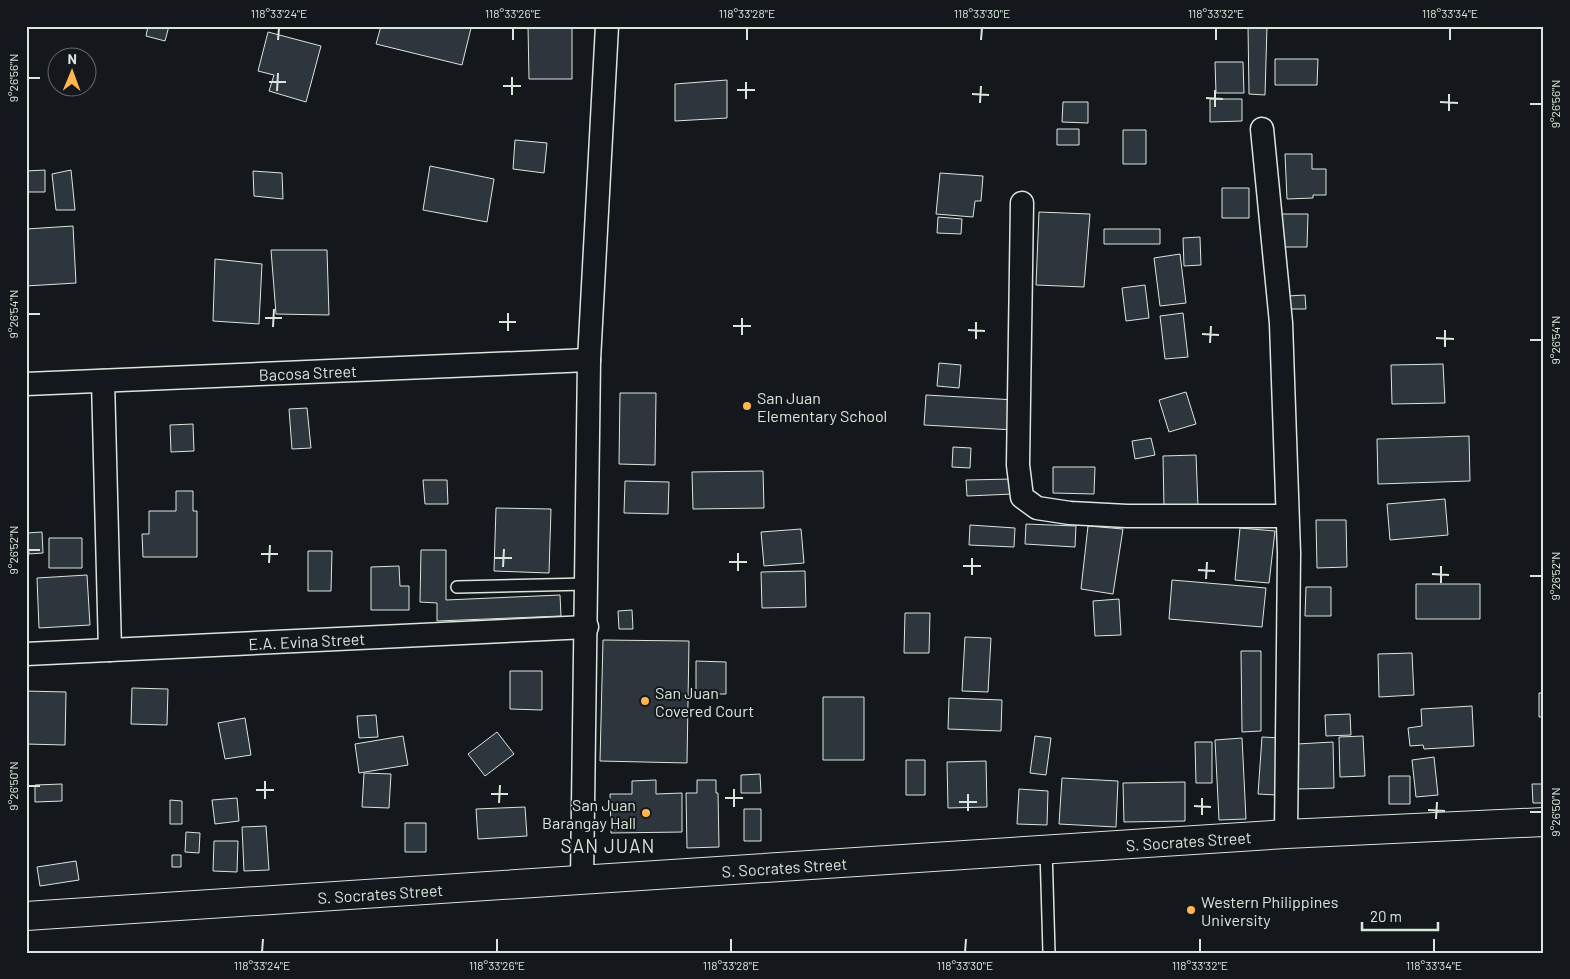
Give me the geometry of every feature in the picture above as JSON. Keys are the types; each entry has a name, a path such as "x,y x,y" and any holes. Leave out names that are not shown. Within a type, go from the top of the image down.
{"street":[{"path":"582,880 587,627 589,360 607,26"},
{"path":"1262,130 1281,323 1287,516 1286,834"},
{"path":"1022,203 1018,466 1022,497 1037,508 1070,513 1127,516 1287,516"},
{"name":"Bacosa Street","path":"26,384 589,360"},
{"path":"102,381 110,650"},
{"name":"E.A. Evina Street","path":"26,654 587,627"},
{"name":"S. Socrates Street","path":"26,916 1286,834 1544,822"}],"lane":[{"path":"457,587 587,584"},
{"path":"1046,849 1049,953"}],"building":[{"path":"148,26 169,26 165,41 146,36"},
{"path":"381,26 463,26 471,28 462,65 376,44"},
{"path":"528,26 572,26 572,79 529,79"},
{"path":"1248,26 1267,26 1265,95 1249,94"},
{"path":"268,32 321,46 306,102 269,91 274,75 258,71"},
{"path":"1275,59 1318,59 1317,85 1275,85"},
{"path":"1215,62 1243,62 1244,93 1216,93"},
{"path":"727,80 727,118 675,121 675,84"},
{"path":"1210,99 1242,99 1242,121 1210,122"},
{"path":"1063,102 1088,102 1088,123 1062,122"},
{"path":"1057,129 1079,129 1079,145 1057,145"},
{"path":"1123,130 1146,130 1146,164 1123,164"},
{"path":"515,140 547,143 544,173 513,169"},
{"path":"1285,154 1312,154 1312,169 1326,169 1326,195 1313,195 1313,198 1287,199"},
{"path":"430,166 494,179 487,222 423,210"},
{"path":"45,170 45,192 26,192 26,171"},
{"path":"71,170 75,210 56,210 52,174"},
{"path":"253,171 282,173 283,199 254,196"},
{"path":"940,173 983,176 981,201 975,201 973,217 936,214"},
{"path":"1222,188 1249,188 1249,218 1222,218"},
{"path":"1039,212 1090,214 1084,287 1036,285"},
{"path":"1277,214 1308,214 1307,247 1277,247"},
{"path":"938,217 962,219 961,234 937,233"},
{"path":"73,226 76,283 26,286 26,229"},
{"path":"1104,229 1160,229 1160,244 1104,244"},
{"path":"1200,237 1201,265 1184,266 1183,238"},
{"path":"271,250 327,250 329,315 276,314"},
{"path":"1180,254 1186,303 1160,306 1154,258"},
{"path":"215,259 262,264 259,324 213,321"},
{"path":"1145,285 1149,318 1126,321 1122,288"},
{"path":"1305,295 1306,309 1289,309 1288,296"},
{"path":"1183,313 1188,357 1165,359 1160,316"},
{"path":"939,363 961,365 959,388 937,386"},
{"path":"1443,364 1445,403 1392,404 1391,365"},
{"path":"1186,392 1196,424 1169,432 1159,400"},
{"path":"620,393 656,393 655,465 619,464"},
{"path":"926,395 1016,400 1014,430 924,425"},
{"path":"307,408 311,448 292,449 289,409"},
{"path":"193,424 194,451 171,452 170,425"},
{"path":"1469,436 1470,481 1378,484 1377,439"},
{"path":"1151,438 1155,455 1135,459 1132,441"},
{"path":"953,447 971,448 970,468 952,467"},
{"path":"1196,455 1198,506 1164,507 1163,456"},
{"path":"1053,467 1095,467 1094,494 1053,493"},
{"path":"763,471 764,508 693,509 692,472"},
{"path":"1013,479 1013,494 967,496 966,480"},
{"path":"423,480 447,480 448,504 425,504"},
{"path":"625,481 669,482 668,514 624,513"},
{"path":"176,491 193,491 193,511 197,511 197,557 143,557 142,534 149,534 149,511 176,511"},
{"path":"1445,499 1448,535 1390,540 1387,504"},
{"path":"496,508 551,509 549,573 494,571"},
{"path":"1316,520 1346,520 1347,567 1317,568"},
{"path":"1026,524 1076,526 1075,547 1025,544"},
{"path":"970,525 1015,528 1014,547 969,545"},
{"path":"1088,526 1123,529 1113,594 1081,589"},
{"path":"1240,528 1275,531 1269,583 1235,580"},
{"path":"801,529 804,563 764,566 761,532"},
{"path":"42,532 43,553 29,554 27,533"},
{"path":"49,538 82,538 82,568 49,568"},
{"path":"421,550 446,550 446,600 560,595 561,616 437,621 437,603 420,602"},
{"path":"308,551 332,551 331,591 308,591"},
{"path":"399,566 400,586 409,586 409,610 371,610 371,567"},
{"path":"805,571 806,607 762,608 761,572"},
{"path":"87,575 90,625 39,628 37,578"},
{"path":"1172,580 1266,588 1262,627 1169,619"},
{"path":"1416,584 1480,584 1480,619 1416,619"},
{"path":"1306,587 1331,587 1331,616 1305,616"},
{"path":"1119,599 1121,635 1095,636 1093,601"},
{"path":"632,610 633,629 619,629 618,611"},
{"path":"905,613 930,613 929,653 904,653"},
{"path":"965,637 991,638 988,692 962,691"},
{"name":"San Juan Covered Court","path":"603,640 689,641 687,763 600,761"},
{"path":"1241,651 1261,651 1261,731 1242,732"},
{"path":"1412,653 1414,695 1379,697 1378,654"},
{"path":"696,661 726,662 726,694 696,694"},
{"path":"510,671 542,671 542,710 510,709"},
{"path":"132,688 168,689 167,725 131,724"},
{"path":"26,691 66,692 65,745 26,744"},
{"path":"1539,693 1544,693 1544,717 1539,717"},
{"path":"823,697 864,697 864,760 823,760"},
{"path":"949,698 1002,700 1001,731 948,729"},
{"path":"1472,706 1474,746 1424,749 1423,745 1410,746 1408,728 1422,726 1421,709"},
{"path":"1350,714 1351,735 1326,736 1325,715"},
{"path":"376,715 378,737 359,738 357,716"},
{"path":"245,718 251,755 225,759 218,723"},
{"path":"1542,728 1544,728 1544,776 1543,776"},
{"path":"497,732 514,754 485,776 468,754"},
{"path":"403,736 408,765 359,773 355,744"},
{"path":"1035,736 1051,738 1046,775 1030,773"},
{"path":"1363,736 1365,776 1340,777 1339,737"},
{"path":"1262,737 1280,738 1276,795 1258,794"},
{"path":"1242,738 1246,819 1219,820 1215,740"},
{"path":"1195,742 1212,742 1212,783 1196,783"},
{"path":"1333,742 1334,788 1298,789 1297,744"},
{"path":"1434,757 1438,795 1416,797 1412,760"},
{"path":"906,760 925,760 925,795 906,795"},
{"path":"986,761 987,807 948,808 947,762"},
{"path":"364,773 391,774 389,808 362,807"},
{"path":"760,774 761,793 741,793 741,775"},
{"path":"1389,776 1410,776 1410,804 1389,804"},
{"path":"1062,778 1118,781 1116,827 1059,824"},
{"name":"San Juan Barangay Hall","path":"656,780 656,794 682,793 682,832 611,833 610,794 632,794 632,781"},
{"path":"697,780 716,780 719,847 687,848 686,793 697,793"},
{"path":"1185,782 1185,821 1124,822 1123,783"},
{"path":"62,784 62,801 35,802 35,785"},
{"path":"1532,784 1544,784 1544,803 1533,803"},
{"path":"1019,789 1048,791 1047,825 1017,824"},
{"path":"237,798 239,821 215,824 212,800"},
{"path":"170,800 182,801 182,824 170,824"},
{"path":"525,807 527,836 478,839 476,809"},
{"path":"744,809 761,809 761,841 744,841"},
{"path":"405,823 426,823 426,852 405,852"},
{"path":"266,826 269,870 244,871 242,827"},
{"path":"186,832 200,833 199,853 185,852"},
{"path":"214,841 238,841 237,872 213,871"},
{"path":"172,855 181,855 181,867 172,867"},
{"path":"76,861 79,880 40,886 37,867"}],"place":[{"name":"San Juan Elementary School","path":"747,406"},
{"name":"San Juan Covered Court","path":"645,701"},
{"name":"San Juan Barangay Hall","path":"646,813"},
{"name":"Western Philippines University","path":"1191,910"}],"district":[{"name":"SAN JUAN","path":"608,845"}]}
